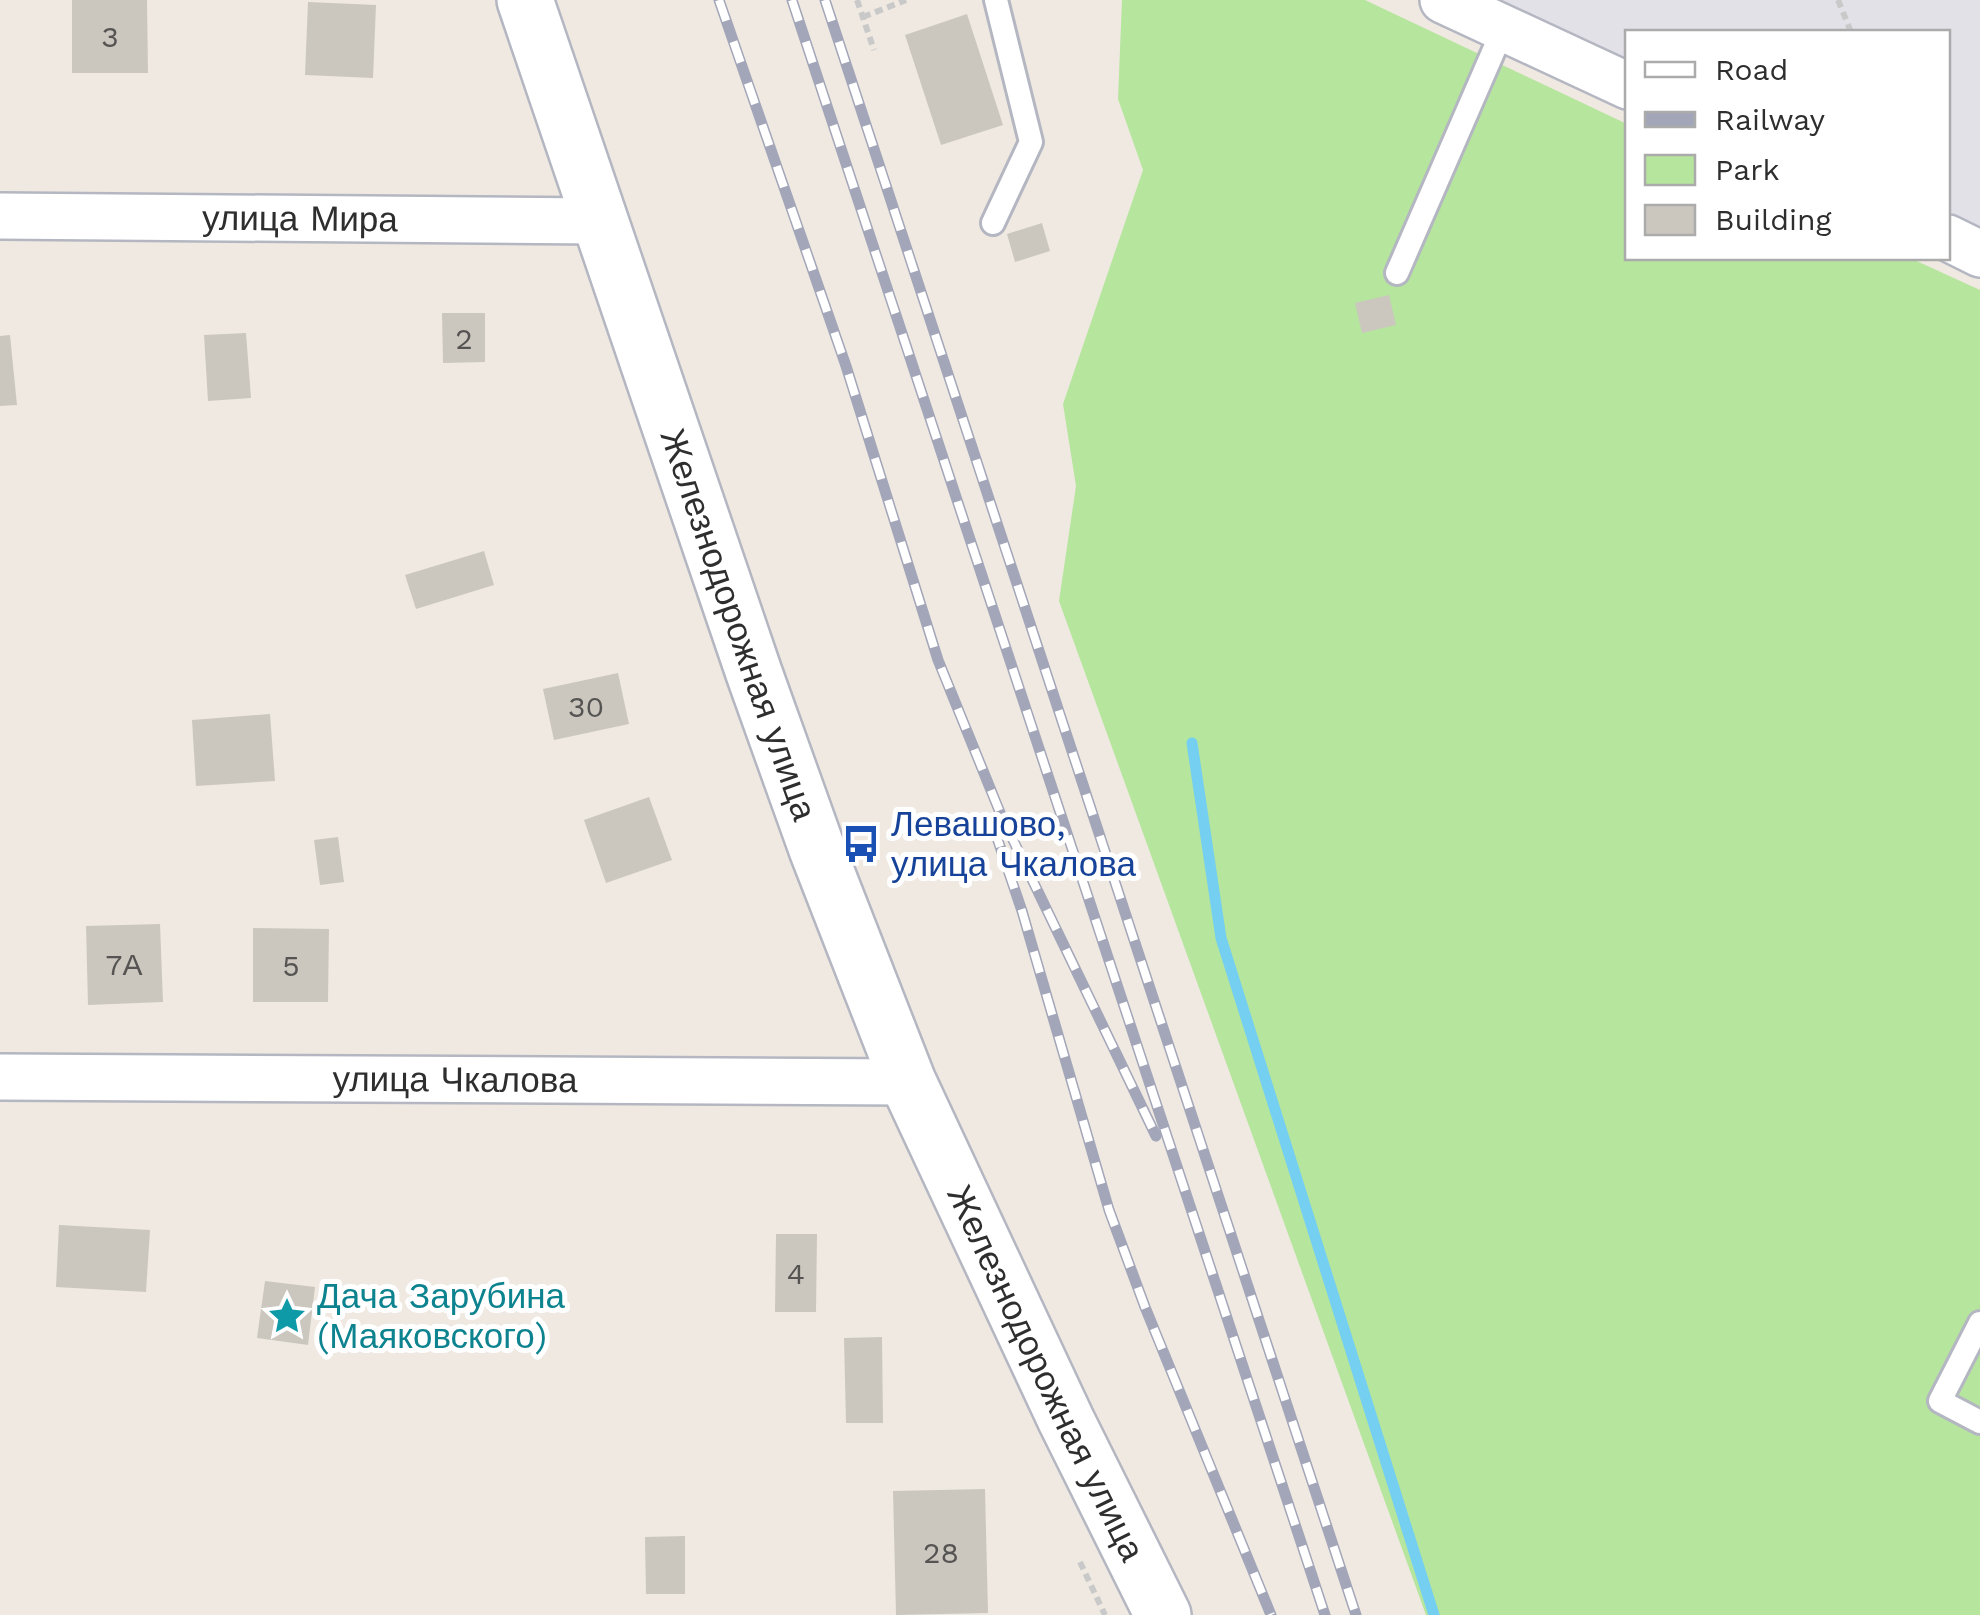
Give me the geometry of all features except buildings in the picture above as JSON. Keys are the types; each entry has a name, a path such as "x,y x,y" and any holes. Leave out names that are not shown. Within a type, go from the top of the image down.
{"street":[{"name":"Железнодорожная улица","path":"525,0 760,691 908,1082 1066,1420 1163,1615"},
{"path":"1442,0 1625,85"},
{"name":"улица Мира","path":"0,216 599,222"},
{"path":"1950,239 1980,254"},
{"name":"улица Чкалова","path":"0,1076 908,1082"}],"lane":[{"path":"993,223 1032,142 996,0"},
{"path":"1397,272 1504,27"},
{"path":"1980,1323 1940,1401 1980,1422"}],"path":[{"path":"857,0 874,50"},
{"path":"863,17 906,0"},
{"path":"1838,0 1851,30"}],"shaded area":[{"path":"1482,0 1980,0 1980,227 1950,212 1950,30 1625,30 1625,65"}],"green space":[{"path":"1122,0 1365,0 1625,123 1625,260 1914,260 1980,290 1980,1615 1426,1615 1059,601 1076,486 1063,404 1143,170 1118,99"}],"waterway":[{"path":"1192,743 1221,938 1434,1615"}],"railway":[{"path":"719,0 846,366 938,660 1001,815 1156,1136"},
{"path":"792,0 1325,1615"},
{"path":"825,0 1356,1615"},
{"path":"993,826 1022,911 1109,1210 1271,1615"}],"place":[{"name":"Левашово, улица Чкалова","path":"861,844"},
{"name":"Дача Зарубина (Маяковского)","path":"287,1316"}]}
